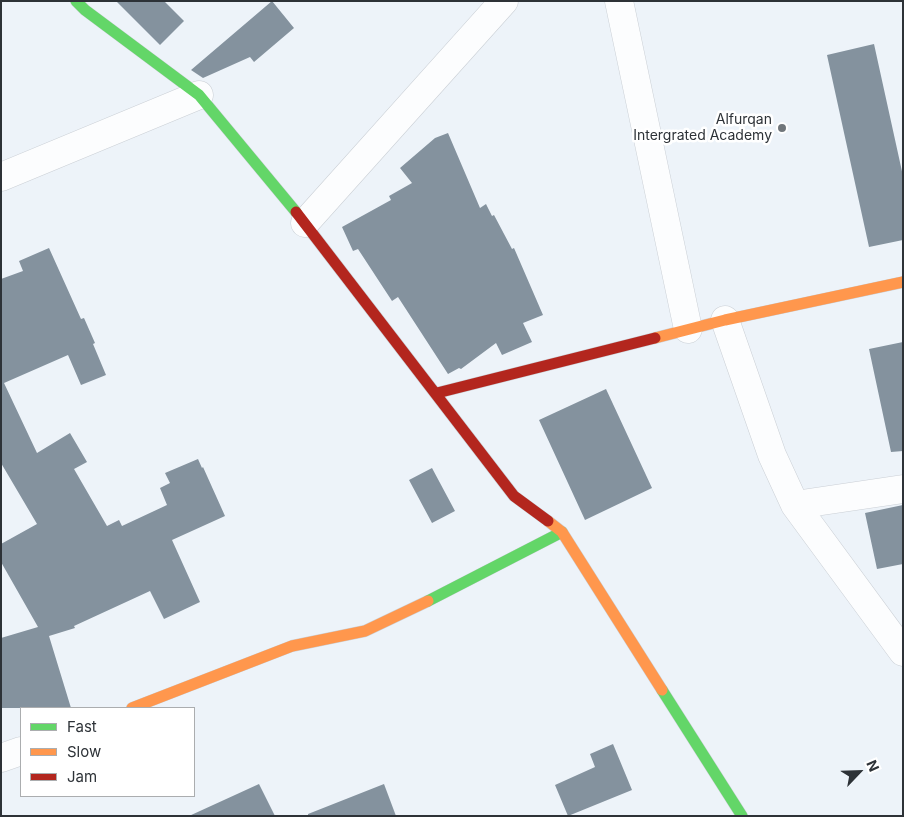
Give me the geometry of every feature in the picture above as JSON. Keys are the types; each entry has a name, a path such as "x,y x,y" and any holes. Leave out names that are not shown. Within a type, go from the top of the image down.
{"street":[{"path":"76,1 199,95 305,223 514,496 562,532 742,816"},
{"path":"305,223 504,1"},
{"path":"619,1 688,329"},
{"path":"1,177 199,95"},
{"path":"436,393 725,320 903,282"},
{"path":"725,320 772,455 795,505 903,652"},
{"path":"795,505 903,489"},
{"path":"135,707 292,646 366,631 433,599 562,532"},
{"path":"1,758 20,751"}],"building":[{"path":"116,1 164,1 184,21 160,45"},
{"path":"272,1 294,28 254,62 250,57 203,78 191,70"},
{"path":"874,44 903,176 903,240 869,247 827,55"},
{"path":"448,133 480,208 486,204 512,249 514,248 543,315 523,323 532,342 502,355 496,343 461,369 459,368 448,374 398,297 392,301 358,249 353,251 342,227 391,200 389,196 412,183 400,168 435,138"},
{"path":"49,248 81,319 84,318 106,375 81,385 68,355 4,383 37,453 70,433 87,462 74,469 107,526 119,520 122,526 167,505 160,488 170,483 165,473 198,459 225,516 172,540 200,602 164,619 150,591 74,626 75,628 49,636 71,707 1,708 1,638 38,627 1,562 1,544 37,524 1,463 1,279 23,271 19,261"},
{"path":"903,342 903,451 891,452 869,349"},
{"path":"606,389 652,488 585,520 539,420"},
{"path":"432,468 455,511 432,523 409,480"},
{"path":"903,505 903,564 877,569 865,513"},
{"path":"613,744 632,790 568,816 555,785 595,767 590,754"},
{"path":"259,784 275,816 189,816"},
{"path":"384,784 396,816 308,816 308,814"}],"traffic: fast":[{"path":"76,1 85,10 199,95 296,212"},
{"path":"428,601 562,532"},
{"path":"662,690 742,816"}],"traffic: slow":[{"path":"655,338 725,320 903,282"},
{"path":"548,521 562,532 662,690"},
{"path":"135,707 292,646 365,631 428,601"}],"traffic: jam":[{"path":"296,212 514,496 548,521"},
{"path":"437,393 655,338"}],"place":[{"name":"Alfurqan Intergrated Academy","path":"782,128"}]}
